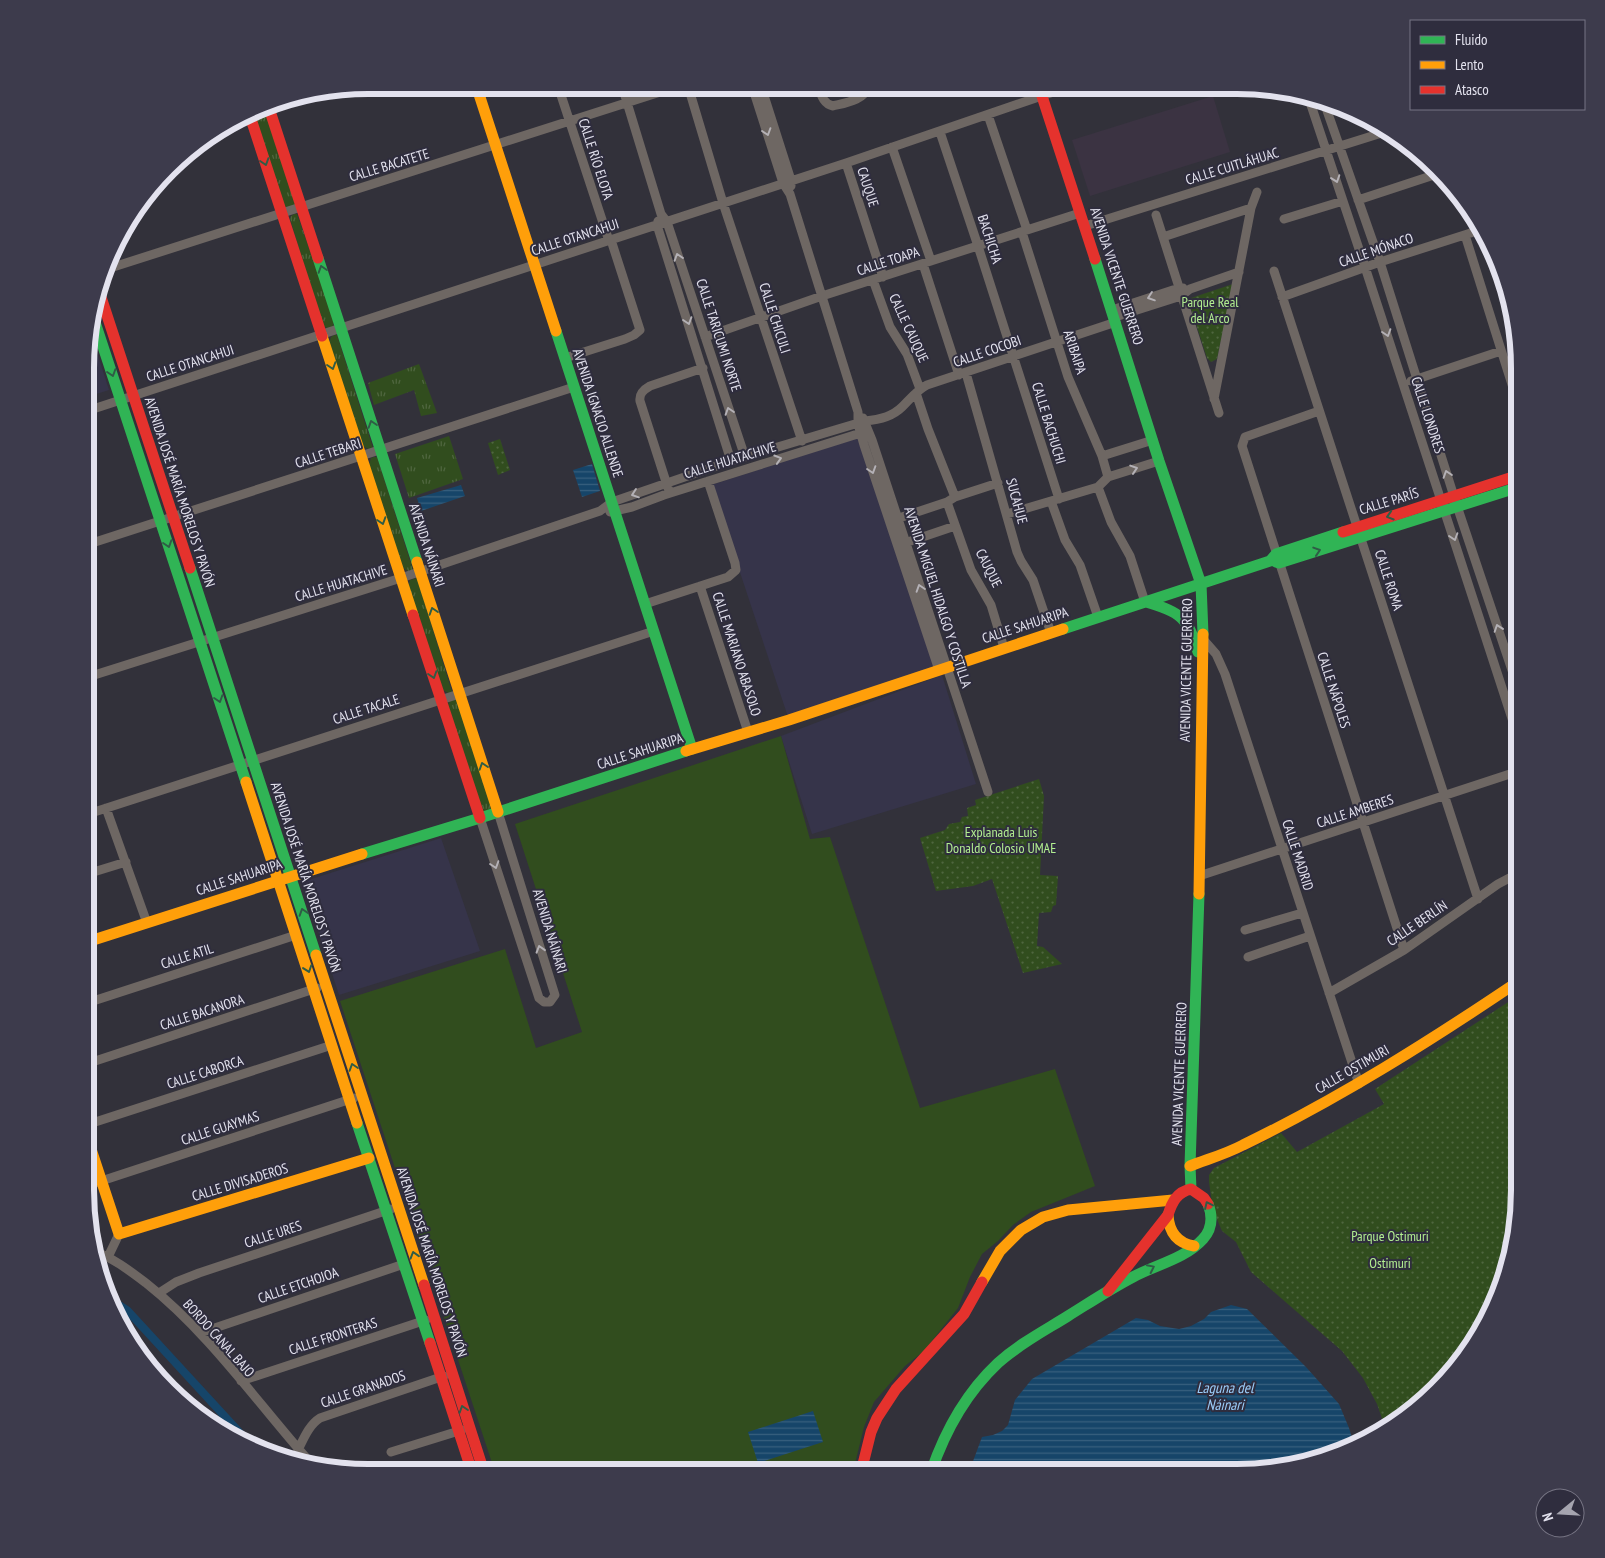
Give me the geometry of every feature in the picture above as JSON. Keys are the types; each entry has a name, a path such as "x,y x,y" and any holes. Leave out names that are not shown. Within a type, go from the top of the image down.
{"main road":[{"name":"AVENIDA IGNACIO ALLENDE","path":"479,94 692,749"},
{"name":"AVENIDA VICENTE GUERRERO","path":"1042,94 1201,584 1203,600 1198,956 1190,1166 1191,1189"},
{"name":"AVENIDA NÁINARI","path":"270,112 498,812"},
{"path":"251,120 480,818"},
{"name":"AVENIDA JOSÉ MARÍA MORELOS Y PAVÓN","path":"102,301 399,1207 428,1319 446,1376 464,1429 480,1464"},
{"name":"AVENIDA JOSÉ MARÍA MORELOS Y PAVÓN","path":"97,327 404,1264 428,1319"},
{"name":"CALLE PARÍS","path":"1456,501 1511,478"},
{"name":"CALLE PARÍS","path":"1201,584 1456,501 1511,489"},
{"name":"CALLE SAHUARIPA","path":"94,940 692,749 789,720 1201,584"},
{"path":"1145,602 1165,607 1183,618 1192,632 1202,669"},
{"name":"CALLE OSTIMURI","path":"1190,1166 1242,1146 1359,1084 1433,1040 1511,986"},
{"name":"CALLE DIVISADEROS","path":"119,1234 369,1158"},
{"path":"94,1161 119,1234"},
{"path":"934,1464 941,1445 966,1400 995,1367 1011,1353 1031,1338 1108,1291 1194,1246 1204,1239 1208,1234 1212,1216 1206,1199 1191,1189 1182,1191 1172,1200 1168,1215 1169,1226 1174,1236 1183,1243 1194,1246"},
{"path":"862,1464 871,1432 884,1406 896,1389 964,1314 1000,1252 1021,1230 1044,1217 1068,1210 1172,1200"},
{"path":"1108,1291 1168,1215"},
{"name":"AVENIDA JOSÉ MARÍA MORELOS Y PAVÓN","path":"464,1429 471,1464"}],"street":[{"name":"CALLE RÍO ELOTA","path":"561,94 640,330 625,339 564,358"},
{"name":"CALLE TARICUMI NORTE","path":"624,94 745,457"},
{"name":"CALLE BACATETE","path":"113,267 655,94"},
{"name":"CALLE CHICULI","path":"690,94 723,203 802,441"},
{"name":"AVENIDA MIGUEL HIDALGO Y COSTILLA","path":"755,94 787,181"},
{"name":"AVENIDA MIGUEL HIDALGO Y COSTILLA","path":"763,94 790,194 858,412 943,668 988,792"},
{"path":"821,94 832,106 865,94"},
{"name":"CALLE OTANCAHUI","path":"94,409 657,225 664,218 723,203 940,132 988,115 1034,94"},
{"name":"CALLE LONDRES","path":"1311,104 1366,267 1511,715"},
{"name":"CALLE LONDRES","path":"1326,109 1380,262 1511,667"},
{"name":"ARIBAIPA","path":"988,115 1057,342 1074,392 1102,456 1108,477"},
{"name":"BACHICHA","path":"940,132 1014,356"},
{"name":"CALLE CUITLÁHUAC","path":"1085,226 1380,134"},
{"name":"SUCAHUE","path":"892,147 927,263 998,483 1019,557 1033,580 1051,633"},
{"name":"CAUQUE","path":"846,163 883,277"},
{"path":"1358,200 1432,176"},
{"path":"1214,399 1251,208 1257,192"},
{"path":"1284,219 1343,201"},
{"path":"1163,237 1251,208"},
{"name":"CALLE TOAPA","path":"705,337 761,319 822,296 1080,213"},
{"path":"1156,215 1219,413"},
{"name":"CALLE TARICUMI NORTE","path":"657,225 731,461"},
{"name":"CALLE MÓNACO","path":"1282,297 1380,262 1475,232"},
{"path":"1465,235 1511,382"},
{"name":"CALLE ROMA","path":"1274,271 1478,898"},
{"name":"CALLE COCOBI","path":"863,427 897,412 918,391 1057,342 1114,316 1239,272"},
{"name":"CALLE CAUQUE","path":"873,280 890,327 907,354 928,429 951,499"},
{"path":"1404,384 1501,351"},
{"name":"CALLE BACHUCHI","path":"1014,356 1065,540 1080,565 1098,617"},
{"path":"670,493 640,402 640,396 650,386 703,368"},
{"name":"CALLE TEBARI","path":"94,542 574,387"},
{"name":"CALLE NÁPOLES","path":"1319,411 1245,437 1242,443 1243,450 1275,559 1404,950"},
{"name":"CALLE HUATACHIVE","path":"613,507 666,483 731,461 802,441 863,427"},
{"name":"CALLE HUATACHIVE","path":"94,675 420,572 600,511 708,481 863,427"},
{"path":"1102,456 1153,440"},
{"path":"1007,514 1098,487 1108,477 1160,461"},
{"path":"645,604 728,577 736,570 708,481"},
{"path":"893,520 998,483"},
{"path":"1098,487 1111,522 1130,556 1145,602"},
{"name":"CAUQUE","path":"951,499 955,526 971,570 991,605 1004,648"},
{"path":"901,544 955,526"},
{"name":"CALLE MARIANO ABASOLO","path":"700,586 748,732"},
{"name":"CALLE TACALE","path":"94,812 654,631"},
{"name":"CALLE MADRID","path":"1202,638 1216,654 1225,674 1359,1084"},
{"name":"CALLE AMBERES","path":"1199,876 1511,774"},
{"path":"106,808 147,923"},
{"name":"AVENIDA NÁINARI","path":"480,818 539,998 544,1002 552,1001 555,995 498,812"},
{"path":"94,872 126,862"},
{"name":"CALLE BERLÍN","path":"1329,993 1404,950 1498,884 1511,877"},
{"path":"1245,930 1302,913"},
{"name":"CALLE ATIL","path":"94,1001 296,935"},
{"path":"1248,957 1310,936"},
{"name":"CALLE BACANORA","path":"94,1061 326,985"},
{"name":"CALLE CABORCA","path":"94,1122 332,1045"},
{"name":"CALLE GUAYMAS","path":"94,1183 362,1096"},
{"name":"CALLE URES","path":"159,1293 176,1282 199,1273 399,1207"},
{"path":"108,1257 119,1234"},
{"name":"BORDO CANAL BAJO","path":"101,1254 137,1276 159,1293 200,1333 304,1457"},
{"name":"CALLE ETCHOJOA","path":"200,1333 404,1264"},
{"name":"CALLE FRONTERAS","path":"241,1381 428,1319"},
{"name":"CALLE GRANADOS","path":"298,1450 314,1422 320,1418 446,1376"},
{"path":"391,1452 464,1429"}],"shaded area":[{"path":"1213,96 1230,152 1090,196 1072,140"},
{"path":"95,345 109,390 94,395"},
{"path":"861,425 863,444 945,667 789,720 711,485 851,440"},
{"path":"942,675 976,784 812,834 781,736"},
{"path":"441,838 480,951 339,995 302,882"}],"green space":[{"path":"267,113 296,205 290,209 284,206 255,119"},
{"path":"294,214 297,214 334,319 333,328 329,329 323,326 290,219"},
{"name":"Parque Real del Arco","path":"1233,284 1217,359 1211,362 1207,358 1188,299"},
{"path":"337,335 373,448 368,449 363,446 329,344 331,337"},
{"path":"419,364 437,413 421,416 414,390 374,405 368,383"},
{"path":"449,436 463,479 409,498 395,454"},
{"path":"500,439 510,470 498,475 488,443"},
{"path":"377,457 413,570 408,571 403,568 369,465 371,458"},
{"path":"417,578 452,692 448,693 443,690 408,587 410,580"},
{"path":"456,699 493,810 482,811 447,708 449,701"},
{"path":"781,736 810,839 830,837 920,1108 1055,1069 1095,1186 1031,1212 1013,1225 982,1254 970,1277 958,1308 924,1351 905,1366 874,1402 864,1427 855,1464 492,1464 340,1001 505,949 536,1048 582,1032 515,824"},
{"name":"Explanada Luis Donaldo Colosio UMAE","path":"1039,779 1044,796 1040,875 1058,876 1056,905 1053,906 1051,912 1039,913 1037,946 1043,947 1062,964 1023,973 992,879 973,886 936,891 920,838 945,830 949,824 960,822 962,817 968,816 967,808 976,805 975,800"},
{"name":"Parque Ostimuri","path":"1511,1000 1511,1208 1506,1244 1497,1278 1475,1327 1455,1357 1418,1396 1383,1422 1377,1404 1363,1378 1342,1351 1251,1272 1236,1242 1222,1231 1213,1210 1209,1182 1209,1175 1214,1168 1281,1133 1297,1152 1384,1104 1375,1089"}],"water":[{"path":"592,464 600,491 582,497 573,470"},
{"path":"461,485 465,496 421,511 417,498"},
{"name":"Laguna del Náinari","path":"1231,1305 1247,1309 1306,1367 1339,1404 1352,1439 1308,1455 1255,1464 972,1464 982,1437 1002,1431 1008,1425 1015,1400 1032,1379 1136,1318 1148,1320 1160,1326 1179,1329 1191,1326 1204,1319 1211,1312"},
{"path":"813,1411 823,1442 758,1463 748,1432"}],"waterway":[{"path":"119,1305 127,1310 239,1432"}],"traffic: fast":[{"path":"318,258 417,562"},
{"path":"1095,259 1159,461 1201,584 1203,634"},
{"path":"97,328 246,782"},
{"path":"556,331 692,749"},
{"path":"1276,562 1279,563 1511,490"},
{"path":"1063,629 1270,561 1276,554 1343,532"},
{"path":"190,568 316,955"},
{"path":"1146,602 1167,609 1181,618 1191,631 1198,652"},
{"path":"362,854 686,751"},
{"path":"1191,1189 1190,1166 1199,894"},
{"path":"357,1123 430,1343"},
{"path":"934,1464 950,1427 966,1400 998,1363 1023,1344 1108,1291 1142,1273 1179,1257 1196,1246 1206,1235 1210,1227 1211,1214 1208,1204"}],"traffic: slow":[{"path":"479,94 556,331"},
{"path":"322,336 413,615"},
{"path":"417,562 498,812"},
{"path":"686,751 789,720 1063,629"},
{"path":"1199,894 1203,634"},
{"path":"246,782 357,1123"},
{"path":"94,940 362,854"},
{"path":"316,955 424,1285"},
{"path":"1190,1166 1237,1148 1315,1108 1418,1047 1511,986"},
{"path":"94,1158 119,1234 369,1158"},
{"path":"982,1282 1000,1251 1021,1230 1043,1217 1068,1210 1173,1200"},
{"path":"1168,1215 1170,1227 1175,1236 1188,1245 1194,1246"}],"traffic: jam":[{"path":"1041,94 1095,259"},
{"path":"270,112 318,258"},
{"path":"251,120 322,336"},
{"path":"102,301 190,568"},
{"path":"1343,532 1511,478"},
{"path":"413,615 480,818"},
{"path":"1108,1291 1168,1215 1173,1202 1182,1192 1191,1189 1204,1198 1208,1204"},
{"path":"863,1464 871,1432 877,1418 896,1389 964,1314 982,1282"},
{"path":"424,1285 481,1464"},
{"path":"430,1343 469,1464"}],"park label":[{"name":"Ostimuri","path":"1390,1263"}]}
